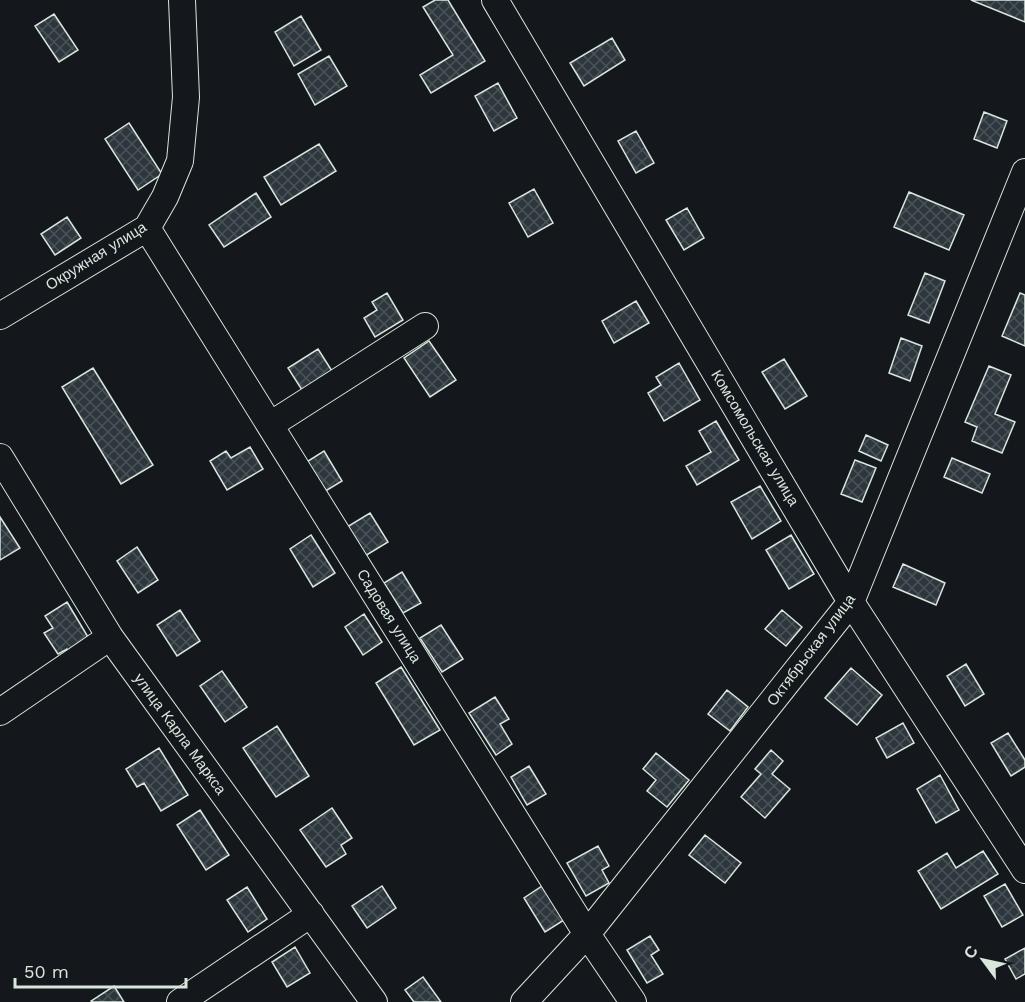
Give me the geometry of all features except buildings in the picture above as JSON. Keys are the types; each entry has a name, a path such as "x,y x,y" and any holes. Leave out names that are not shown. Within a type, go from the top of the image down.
{"street":[{"name":"Окружная улица","path":"0,316 147,228 165,197 180,161 186,97 182,0"},
{"name":"Комсомольская улица","path":"495,0 851,602 1025,870"},
{"name":"Октябрьская улица","path":"524,1002 587,934 851,602 1025,171"},
{"name":"Садовая улица","path":"147,228 587,934 633,1002"},
{"path":"270,425 425,326"},
{"name":"улица Карла Маркса","path":"0,457 110,637 374,1002"},
{"path":"0,712 110,637"},
{"path":"180,1002 310,914"}]}
